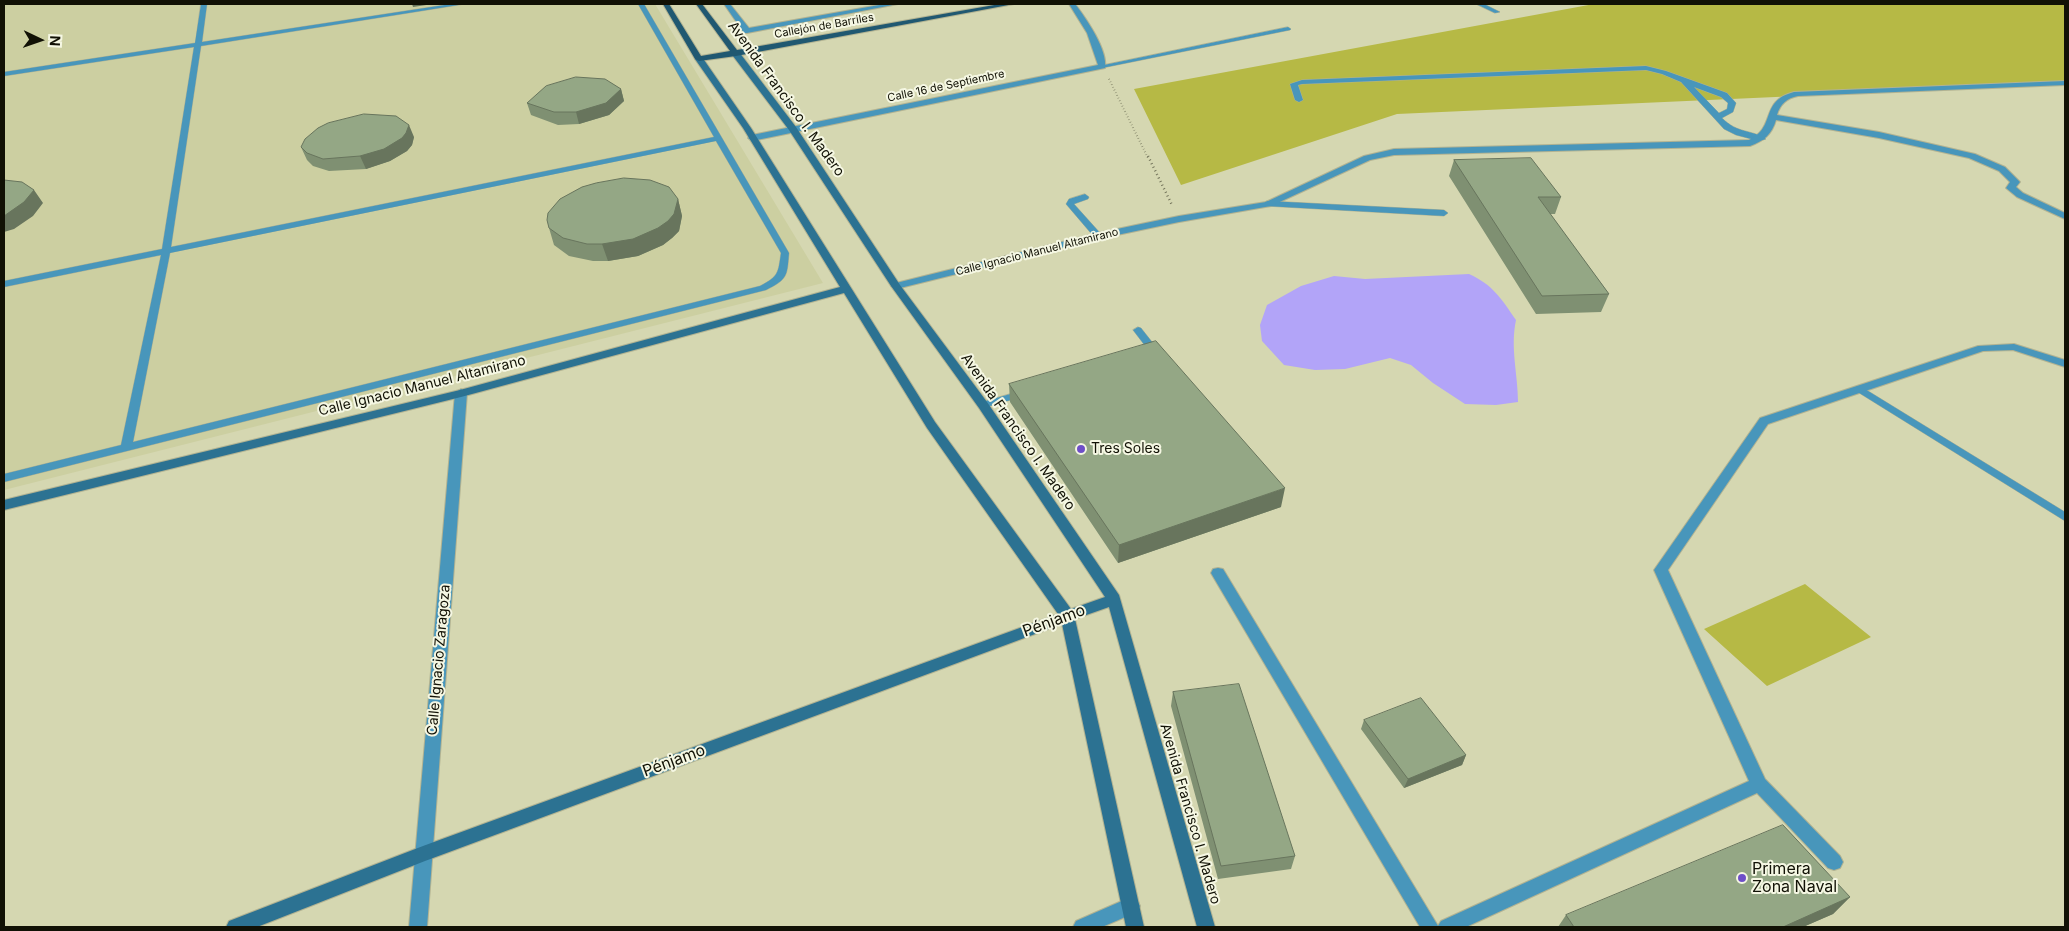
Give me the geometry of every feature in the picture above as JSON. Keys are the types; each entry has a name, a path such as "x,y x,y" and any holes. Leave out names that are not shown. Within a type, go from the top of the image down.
{"main road":[{"path":"666,4 931,425 1067,615 1136,927"},
{"name":"Avenida Francisco I. Madero","path":"699,4 793,129 896,286 983,405 1114,599 1206,927"},
{"name":"Callejón de Barriles","path":"699,59 1011,4"},
{"name":"Calle Ignacio Manuel Altamirano","path":"4,505 461,393 845,289"},
{"name":"Pénjamo","path":"235,927 423,854 1114,599"}],"street":[{"path":"727,4 746,30 895,4"},
{"path":"1072,4 1086,21 1095,37 1102,66"},
{"name":"Calle 16 de Septiembre","path":"752,138 1102,66"},
{"path":"1762,139 1768,133 1775,104 1788,96 1821,92 2065,83"},
{"path":"1773,117 1879,135 1972,156 2002,169 2016,182 2011,188 2020,195 2065,216"},
{"name":"Calle Ignacio Manuel Altamirano","path":"896,286 1098,236 1179,219 1268,204 1367,158 1394,152 1750,143 1762,139"},
{"path":"1834,862 1759,784 1660,570 1764,421 1982,348 2014,347 2065,364"},
{"name":"Calle Ignacio Zaragoza","path":"418,927 461,393"},
{"path":"1218,572 1430,927"},
{"path":"1448,927 1759,784"},
{"path":"1082,927 1131,906"}],"lane":[{"path":"126,447 166,251 204,4"},
{"path":"397,4 398,14"},
{"path":"4,74 462,4"},
{"path":"4,478 763,288 775,282 783,274 785,253 641,4"},
{"path":"1478,4 1497,12"},
{"path":"1102,66 1288,29"},
{"path":"1299,100 1294,84 1311,82 1646,68 1664,72 1724,95 1732,103 1730,110 1718,117"},
{"path":"1684,80 1727,127 1739,133 1762,139"},
{"path":"4,284 718,138"},
{"path":"1084,197 1072,201 1070,204 1098,236"},
{"path":"1268,204 1444,213"},
{"path":"1135,360 1152,353 1151,347 1138,330"},
{"path":"1860,389 2065,517"},
{"path":"983,405 1031,391"}],"path":[{"path":"1102,66 1179,219"}],"shaded area":[{"path":"4,4 655,4 823,283 4,490"},
{"path":"1594,4 2065,4 2065,84 1397,114 1181,185 1134,89"},
{"path":"1469,274 1496,293 1516,320 1514,351 1518,402 1496,405 1465,404 1433,383 1411,365 1390,358 1345,369 1315,370 1284,365 1262,341 1260,325 1267,305 1301,286 1334,276 1365,279"},
{"path":"1805,584 1871,637 1767,686 1704,629"}],"building":[{"path":"576,77 605,79 621,89 606,103 576,112 554,112 527,103 546,86"},
{"path":"364,114 396,116 409,125 402,138 384,149 360,156 323,159 307,153 301,147 305,139 318,128 328,123"},
{"path":"1531,158 1561,197 1538,197 1609,294 1542,296 1454,160"},
{"path":"624,178 650,180 669,187 678,199 674,214 658,228 633,239 602,244 587,244 563,238 549,228 548,213 560,199 582,187"},
{"path":"4,180 22,182 34,190 24,202 4,216"},
{"path":"1156,341 1285,488 1119,545 1009,384"},
{"path":"1239,684 1295,856 1221,866 1173,692"},
{"path":"1421,698 1466,755 1408,779 1364,720"},
{"name":"Primera Zona Naval","path":"1783,825 1850,897 1783,927 1574,927 1566,915"}],"place":[{"name":"Tres Soles","path":"1081,449"},
{"name":"Primera Zona Naval","path":"1742,878"}]}
